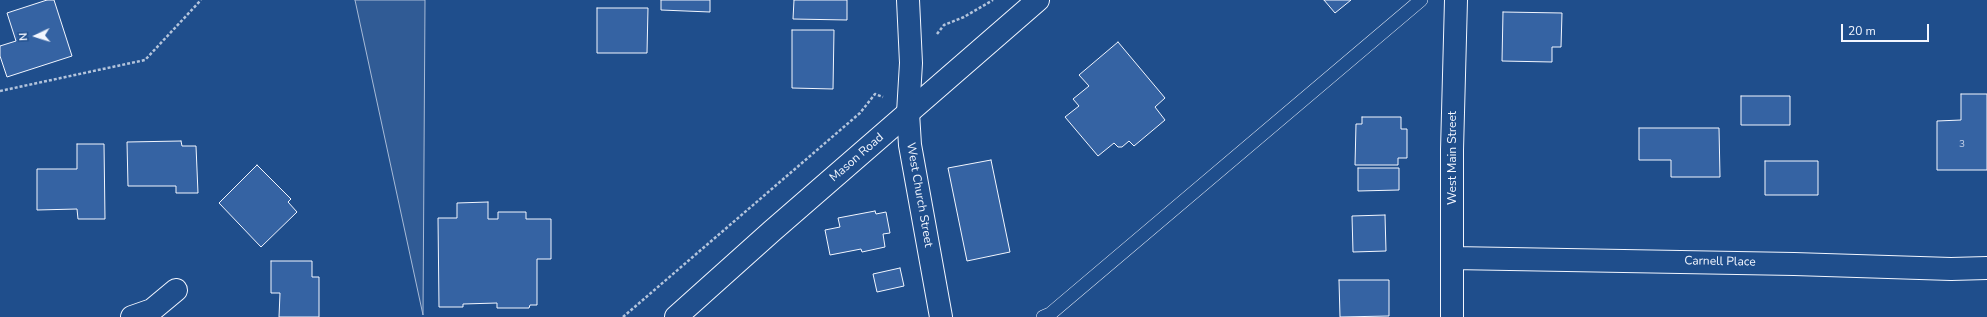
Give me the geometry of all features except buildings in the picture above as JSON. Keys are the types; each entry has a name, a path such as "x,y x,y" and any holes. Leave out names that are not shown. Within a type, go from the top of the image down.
{"street":[{"name":"West Church Street","path":"908,0 911,63 908,113 911,159 942,317"},
{"name":"Mason Road","path":"676,317 1038,0"},
{"name":"West Main Street","path":"1452,317 1452,150 1456,0"},
{"name":"Carnell Place","path":"1453,258 1794,264 1951,269 1987,268"},
{"path":"132,317 152,310 176,290"}],"lane":[{"path":"1043,317 1050,314 1420,0"}],"path":[{"path":"0,91 145,60 201,0"},
{"path":"944,26 964,17 993,0"},
{"path":"623,317 860,113 875,94 882,97"}],"shaded area":[{"path":"355,0 425,0 423,315"}]}
